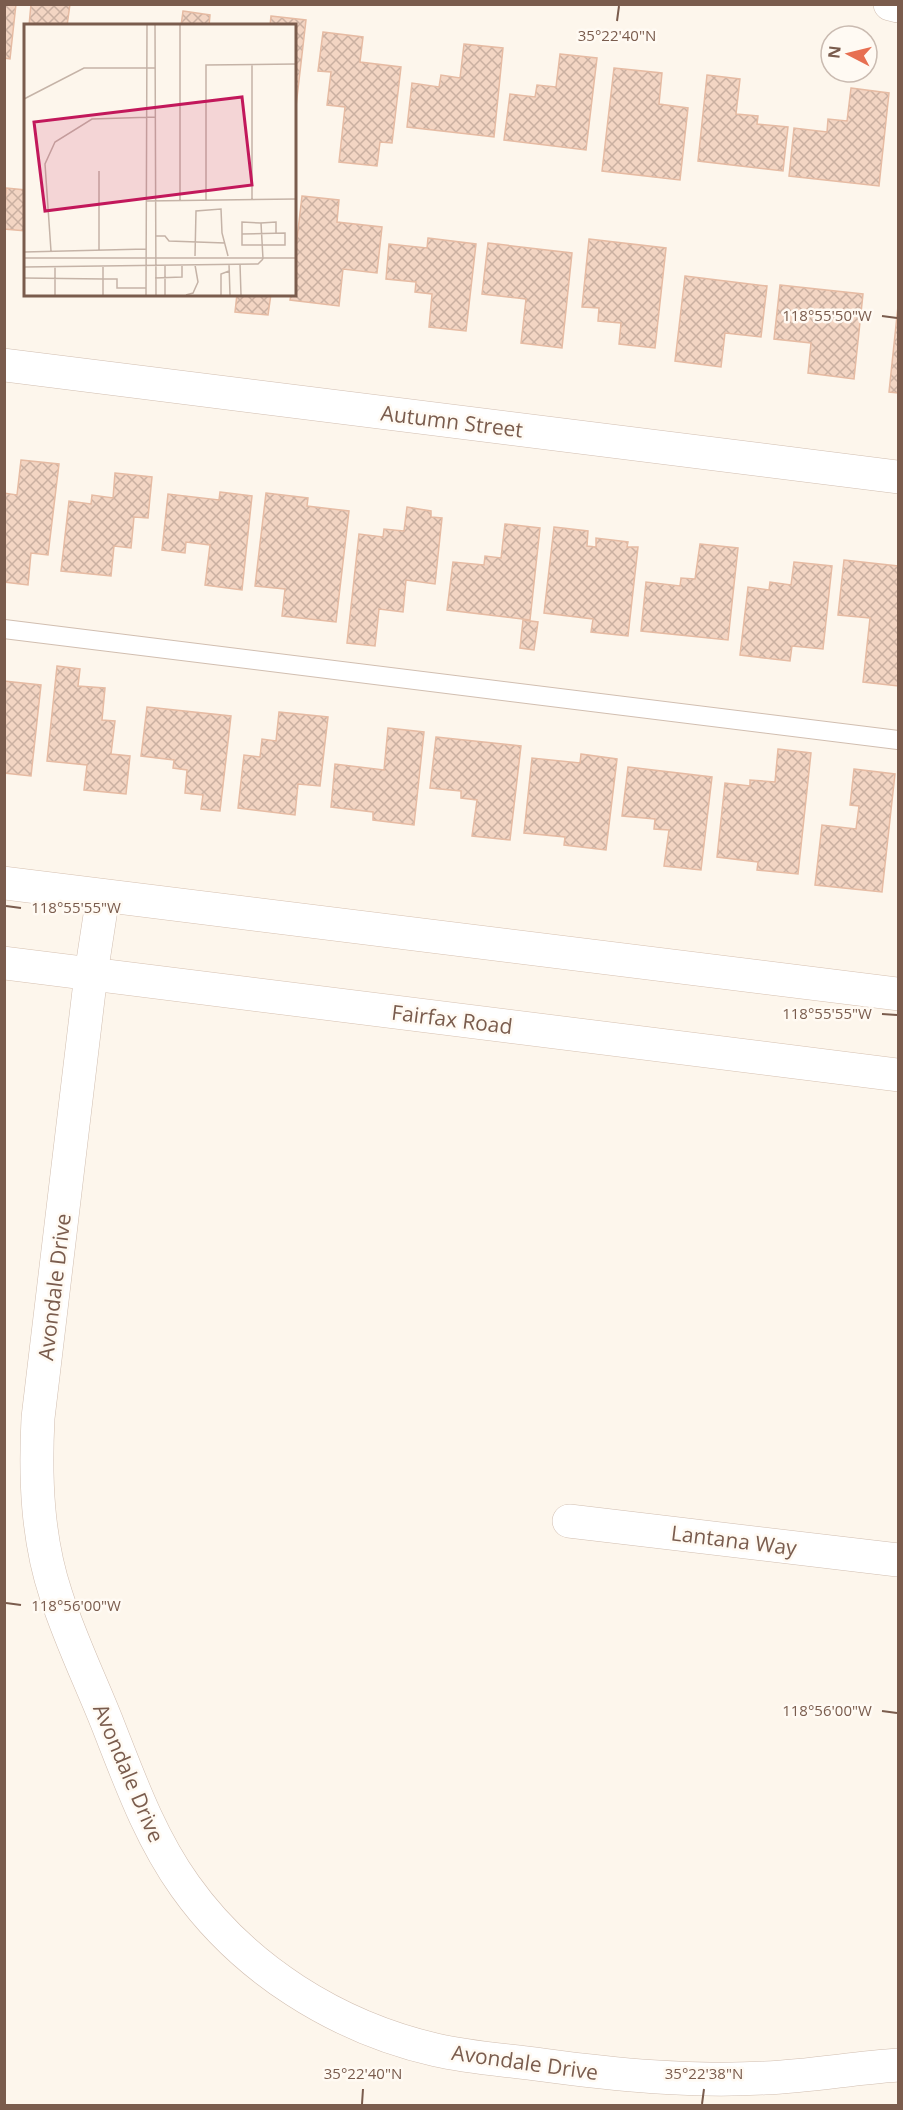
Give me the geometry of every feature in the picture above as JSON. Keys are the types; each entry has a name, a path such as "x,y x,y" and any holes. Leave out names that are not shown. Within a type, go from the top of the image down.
{"street":[{"path":"890,4 898,6"},
{"name":"Autumn Street","path":"4,365 898,477"},
{"path":"4,884 898,994"},
{"name":"Avondale Drive","path":"103,896 91,974 38,1418 36,1472 40,1522 56,1594 132,1787 159,1844 186,1887 223,1931 272,1975 327,2010 380,2034 437,2050 603,2073 672,2079 767,2078 898,2065"},
{"name":"Fairfax Road","path":"4,963 898,1076"},
{"name":"Lantana Way","path":"569,1521 898,1560"}],"lane":[{"path":"4,629 898,740"}],"building":[{"path":"4,4 16,4 10,59 4,58"},
{"path":"31,4 70,4 67,24 29,24"},
{"path":"183,11 210,15 209,24 181,24"},
{"path":"271,16 306,20 296,106 296,24 270,24"},
{"path":"323,32 363,37 360,62 401,67 392,143 380,142 377,166 339,162 345,107 327,105 331,72 318,71"},
{"path":"464,44 503,48 494,137 407,127 412,83 439,87 441,75 460,78"},
{"path":"560,54 597,58 586,150 504,140 510,94 535,97 537,85 556,87"},
{"path":"614,68 662,73 659,104 688,108 680,180 602,171"},
{"path":"707,75 740,79 736,114 758,116 757,124 788,127 783,171 698,161"},
{"path":"851,88 889,93 879,186 789,176 794,128 827,132 828,119 847,121"},
{"path":"6,188 24,190 24,231 4,229"},
{"path":"302,196 339,200 337,222 382,227 377,273 343,269 339,306 290,300 291,296 296,296 296,247"},
{"path":"428,238 476,244 466,331 429,327 432,294 415,292 416,282 386,279 389,244 427,248"},
{"path":"589,239 666,248 655,348 619,344 621,323 598,321 599,308 582,307"},
{"path":"488,243 572,253 562,348 521,343 526,299 482,294"},
{"path":"685,276 767,286 761,337 725,333 721,367 675,361"},
{"path":"780,285 863,294 854,379 808,373 811,343 774,339"},
{"path":"237,296 271,296 268,315 235,312"},
{"path":"898,306 898,393 889,392"},
{"path":"21,460 59,464 48,555 31,553 28,585 4,582 4,493 17,495"},
{"path":"115,473 152,477 148,518 134,517 131,548 114,546 111,576 61,571 69,501 91,504 92,495 113,498"},
{"path":"220,492 252,496 242,590 205,585 210,545 186,542 185,553 162,550 168,494 219,500"},
{"path":"266,493 308,498 307,506 349,511 336,622 282,616 285,589 255,586"},
{"path":"407,507 431,511 431,517 442,518 435,584 406,580 403,612 379,609 375,646 347,643 359,534 383,537 384,529 404,531"},
{"path":"505,524 540,528 530,620 447,610 453,562 484,565 485,556 501,558"},
{"path":"554,527 588,531 587,546 596,547 596,538 628,542 627,547 638,547 628,636 591,632 593,619 544,613"},
{"path":"700,544 738,548 728,640 641,631 646,582 680,586 681,578 695,579"},
{"path":"844,560 898,566 898,686 863,682 870,618 838,615"},
{"path":"794,562 832,566 823,649 792,646 790,661 740,655 748,587 769,590 770,582 791,585"},
{"path":"523,620 538,622 534,650 520,648"},
{"path":"57,666 80,669 78,686 105,688 102,720 115,721 111,754 130,756 126,794 84,790 87,765 47,761"},
{"path":"4,681 41,685 31,776 4,773"},
{"path":"147,707 231,716 220,811 201,809 203,795 185,793 187,770 173,768 174,760 141,756"},
{"path":"279,712 328,717 320,786 298,784 295,815 238,808 244,755 260,757 262,739 276,741"},
{"path":"388,728 424,732 414,825 373,820 373,812 331,807 335,764 384,770"},
{"path":"436,737 521,746 510,840 472,836 477,800 461,798 461,791 430,788"},
{"path":"778,749 811,753 798,874 757,870 758,862 717,857 725,783 750,786 750,780 775,782"},
{"path":"581,754 617,759 606,850 564,845 565,837 524,833 532,758 580,763"},
{"path":"628,767 712,777 701,870 664,866 669,830 654,829 655,819 622,816"},
{"path":"854,769 895,774 882,892 815,885 822,825 856,829 859,806 850,805"}]}
